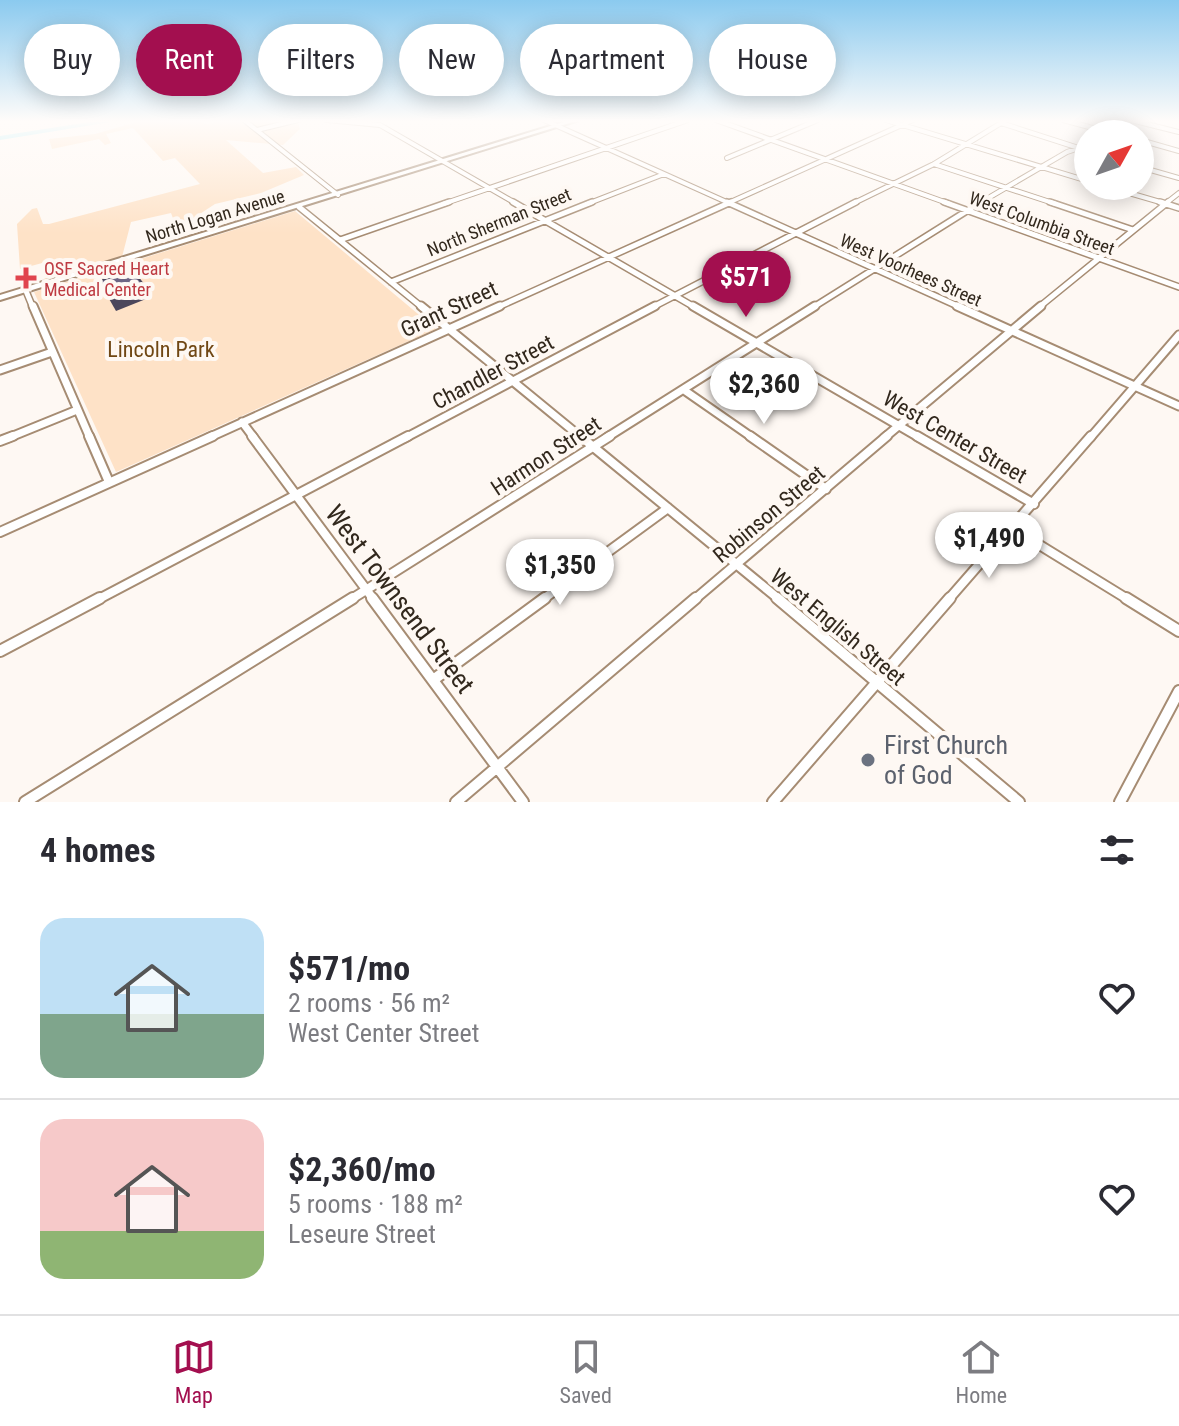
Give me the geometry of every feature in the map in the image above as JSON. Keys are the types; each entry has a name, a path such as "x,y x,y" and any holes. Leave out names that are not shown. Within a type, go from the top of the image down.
{"street":[{"path":"291,157 338,195"},
{"name":"West Center Street","path":"437,157 1034,504"},
{"name":"North Logan Avenue","path":"0,298 455,157"},
{"path":"340,240 579,157"},
{"name":"West Voorhees Street","path":"628,157 1179,406"},
{"name":"West Columbia Street","path":"819,157 1179,287"},
{"name":"Grant Street","path":"0,532 832,157"},
{"name":"Chandler Street","path":"0,651 795,233 945,157"},
{"path":"1012,157 1074,177"},
{"name":"Harmon Street","path":"25,802 967,211 1064,157"},
{"path":"934,164 1133,230"},
{"path":"1154,171 1179,178"},
{"name":"North Sherman Street","path":"391,282 664,174"},
{"name":"Robinson Street","path":"456,802 1012,330 1179,193"},
{"path":"1152,200 1179,208"},
{"name":"West English Street","path":"299,207 738,565 1019,802"},
{"path":"26,291 109,482"},
{"path":"773,802 1179,335"},
{"path":"0,370 52,352"},
{"path":"684,390 826,489"},
{"path":"0,441 77,410"},
{"name":"West Townsend Street","path":"242,422 523,802"},
{"path":"433,680 668,508"},
{"path":"1012,528 1179,631"},
{"path":"1120,802 1179,691"}],"green space":[{"path":"160,157 246,157 263,173 296,167 304,175 261,193 215,204 177,229 171,213 131,222 122,257 43,281 57,259 20,269 17,224 32,209 37,208 43,224 49,224 200,184 175,158 163,161"},
{"name":"Lincoln Park","path":"295,211 436,329 116,472 34,292"}],"building":[{"path":"132,270 143,284 108,297 96,282"}],"place":[{"name":"OSF Sacred Heart Medical Center","path":"26,278"},
{"name":"First Church of God","path":"868,760"}]}
